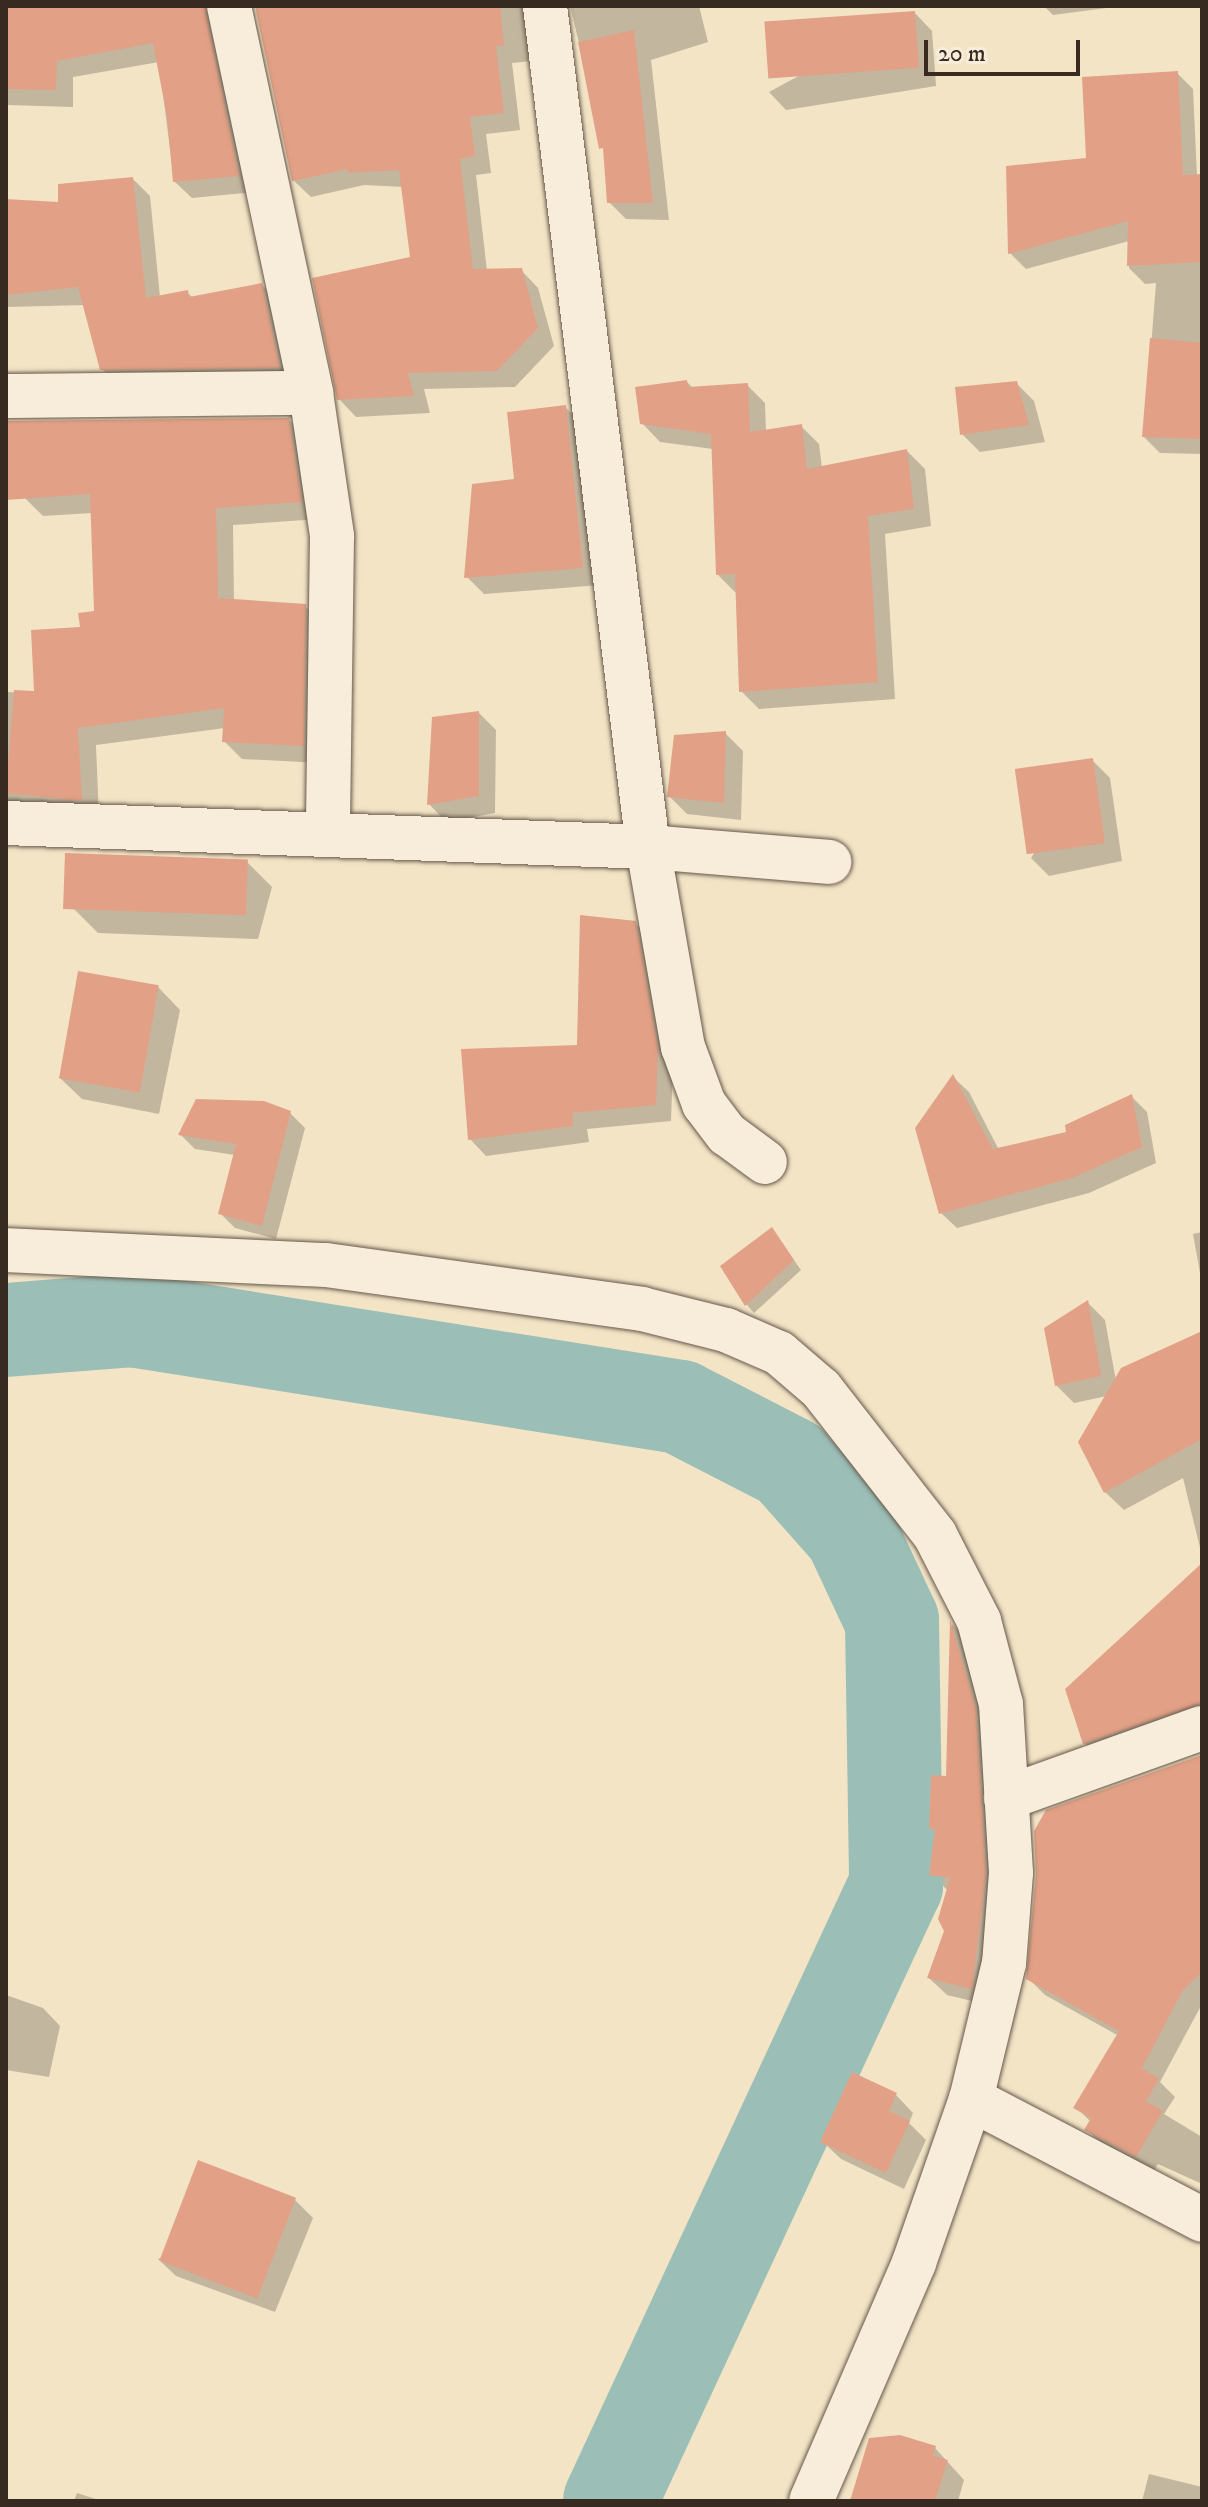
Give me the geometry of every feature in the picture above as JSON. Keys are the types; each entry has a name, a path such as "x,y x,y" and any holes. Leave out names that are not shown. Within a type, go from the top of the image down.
{"street":[{"path":"229,6 311,393 332,536 328,835"},
{"path":"545,6 648,847 683,1047 699,1090 727,1134 765,1162"},
{"path":"6,396 311,393"},
{"path":"6,823 648,847 829,862"},
{"path":"6,1250 357,1269 642,1309 726,1330 779,1353 821,1389 941,1547 979,1621 1001,1704 1011,1873 1004,1963 971,2099 914,2263 811,2501"},
{"path":"1006,1798 1202,1728"},
{"path":"971,2099 1202,2220"}],"building":[{"path":"6,6 205,6 239,176 173,182 167,117 153,43 57,61 56,90 6,89"},
{"path":"255,6 500,6 504,46 496,46 504,113 470,117 475,156 460,159 473,269 522,268 538,328 497,371 408,373 414,396 337,400 312,278 410,257 399,170 349,173 348,169 292,181"},
{"path":"915,11 919,68 768,78 764,22"},
{"path":"634,30 653,203 607,203 603,148 599,149 578,42"},
{"path":"1178,71 1183,175 1202,174 1202,262 1127,266 1128,221 1008,254 1006,166 1086,158 1082,77"},
{"path":"133,177 146,298 188,290 189,297 262,283 280,368 100,370 78,287 6,295 6,199 58,202 58,184"},
{"path":"1150,338 1202,343 1202,439 1142,437"},
{"path":"687,380 688,387 748,383 750,432 802,424 807,469 907,449 914,509 868,516 878,682 739,692 735,574 716,575 711,434 640,424 635,387"},
{"path":"1017,381 1029,425 960,435 955,387"},
{"path":"566,405 583,568 464,578 472,484 514,479 507,412"},
{"path":"289,418 302,502 216,508 218,598 306,604 304,746 222,742 224,708 78,728 82,801 6,793 14,690 34,691 31,630 80,627 78,613 94,611 90,494 6,500 6,421"},
{"path":"479,711 479,796 427,805 432,717"},
{"path":"726,731 724,803 667,797 674,735"},
{"path":"1093,758 1105,843 1027,854 1015,769"},
{"path":"65,853 248,859 246,915 63,909"},
{"path":"580,915 636,921 658,1048 656,1105 572,1113 573,1126 468,1140 461,1049 577,1045"},
{"path":"78,971 159,985 140,1093 59,1078"},
{"path":"953,1074 993,1149 1066,1132 1065,1125 1132,1094 1142,1147 1072,1178 939,1214 915,1128"},
{"path":"196,1099 264,1101 291,1111 262,1226 218,1214 236,1144 178,1135"},
{"path":"772,1227 794,1260 745,1306 720,1266"},
{"path":"1088,1300 1101,1376 1055,1386 1044,1328"},
{"path":"1202,1331 1202,1439 1104,1493 1078,1442 1121,1368"},
{"path":"1202,1563 1202,1704 1083,1744 1065,1689"},
{"path":"950,1620 976,1708 986,1873 972,1989 927,1978 944,1931 938,1919 950,1878 929,1875 935,1829 929,1829 931,1775 946,1776"},
{"path":"1202,1755 1202,1972 1183,1990 1142,2068 1159,2079 1146,2101 1163,2111 1136,2157 1084,2130 1091,2118 1073,2108 1119,2031 1026,1979 1036,1875 1034,1831 1046,1810"},
{"path":"852,2072 897,2093 889,2111 910,2121 886,2173 820,2142"},
{"path":"198,2160 296,2198 257,2298 159,2261"},
{"path":"900,2435 936,2446 933,2456 948,2460 935,2501 850,2501 869,2438"}],"waterway":[{"path":"6,1330 132,1320 680,1407 789,1463 851,1533 892,1621 896,1885 610,2501"}]}
